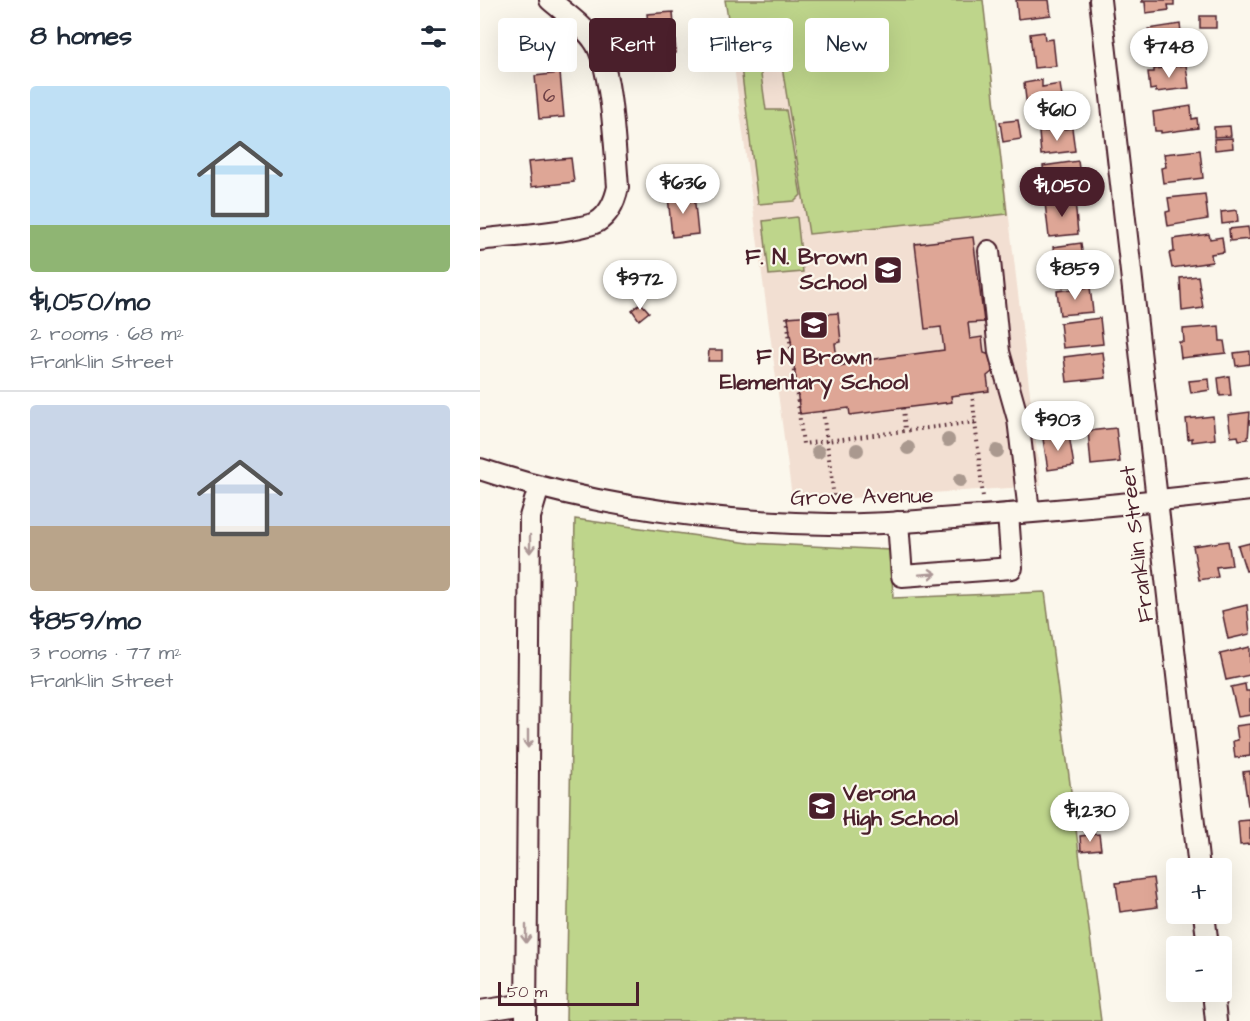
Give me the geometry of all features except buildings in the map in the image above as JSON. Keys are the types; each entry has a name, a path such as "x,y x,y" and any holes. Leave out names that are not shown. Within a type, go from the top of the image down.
{"street":[{"path":"480,240 587,226 604,216 616,198 618,187 605,64 595,42 550,0"},
{"name":"Franklin Street","path":"1100,0 1198,858"},
{"path":"989,251 999,352 1018,419 1029,512"},
{"name":"Grove Avenue","path":"480,469 539,487 651,510 757,521 837,524 985,516 1250,490"},
{"path":"480,1011 526,1012 530,517 539,487"},
{"path":"898,522 902,576 1012,568 1008,514"},
{"path":"1214,1002 1216,1021"}],"path":[{"path":"787,317 803,444 975,422"},
{"path":"972,393 985,516"},
{"path":"903,408 905,430"},
{"path":"823,411 837,524"}],"shaded area":[{"name":"F. N. Brown School","path":"725,0 983,0 1041,486 853,498 792,497 735,72 793,72 793,18 727,18"}],"green space":[{"path":"725,0 983,0 1007,214 809,234 783,72 793,72 793,18 728,18"},
{"path":"742,72 761,72 766,110 786,110 801,195 795,201 758,204"},
{"path":"797,217 803,272 769,275 763,221"},
{"name":"Verona High School","path":"575,519 749,543 891,550 893,598 1045,592 1101,1021 566,1021"}],"place":[{"name":"F. N. Brown School","path":"888,270"},
{"name":"F N Brown Elementary School","path":"814,325"},
{"name":"Verona High School","path":"822,806"}]}
